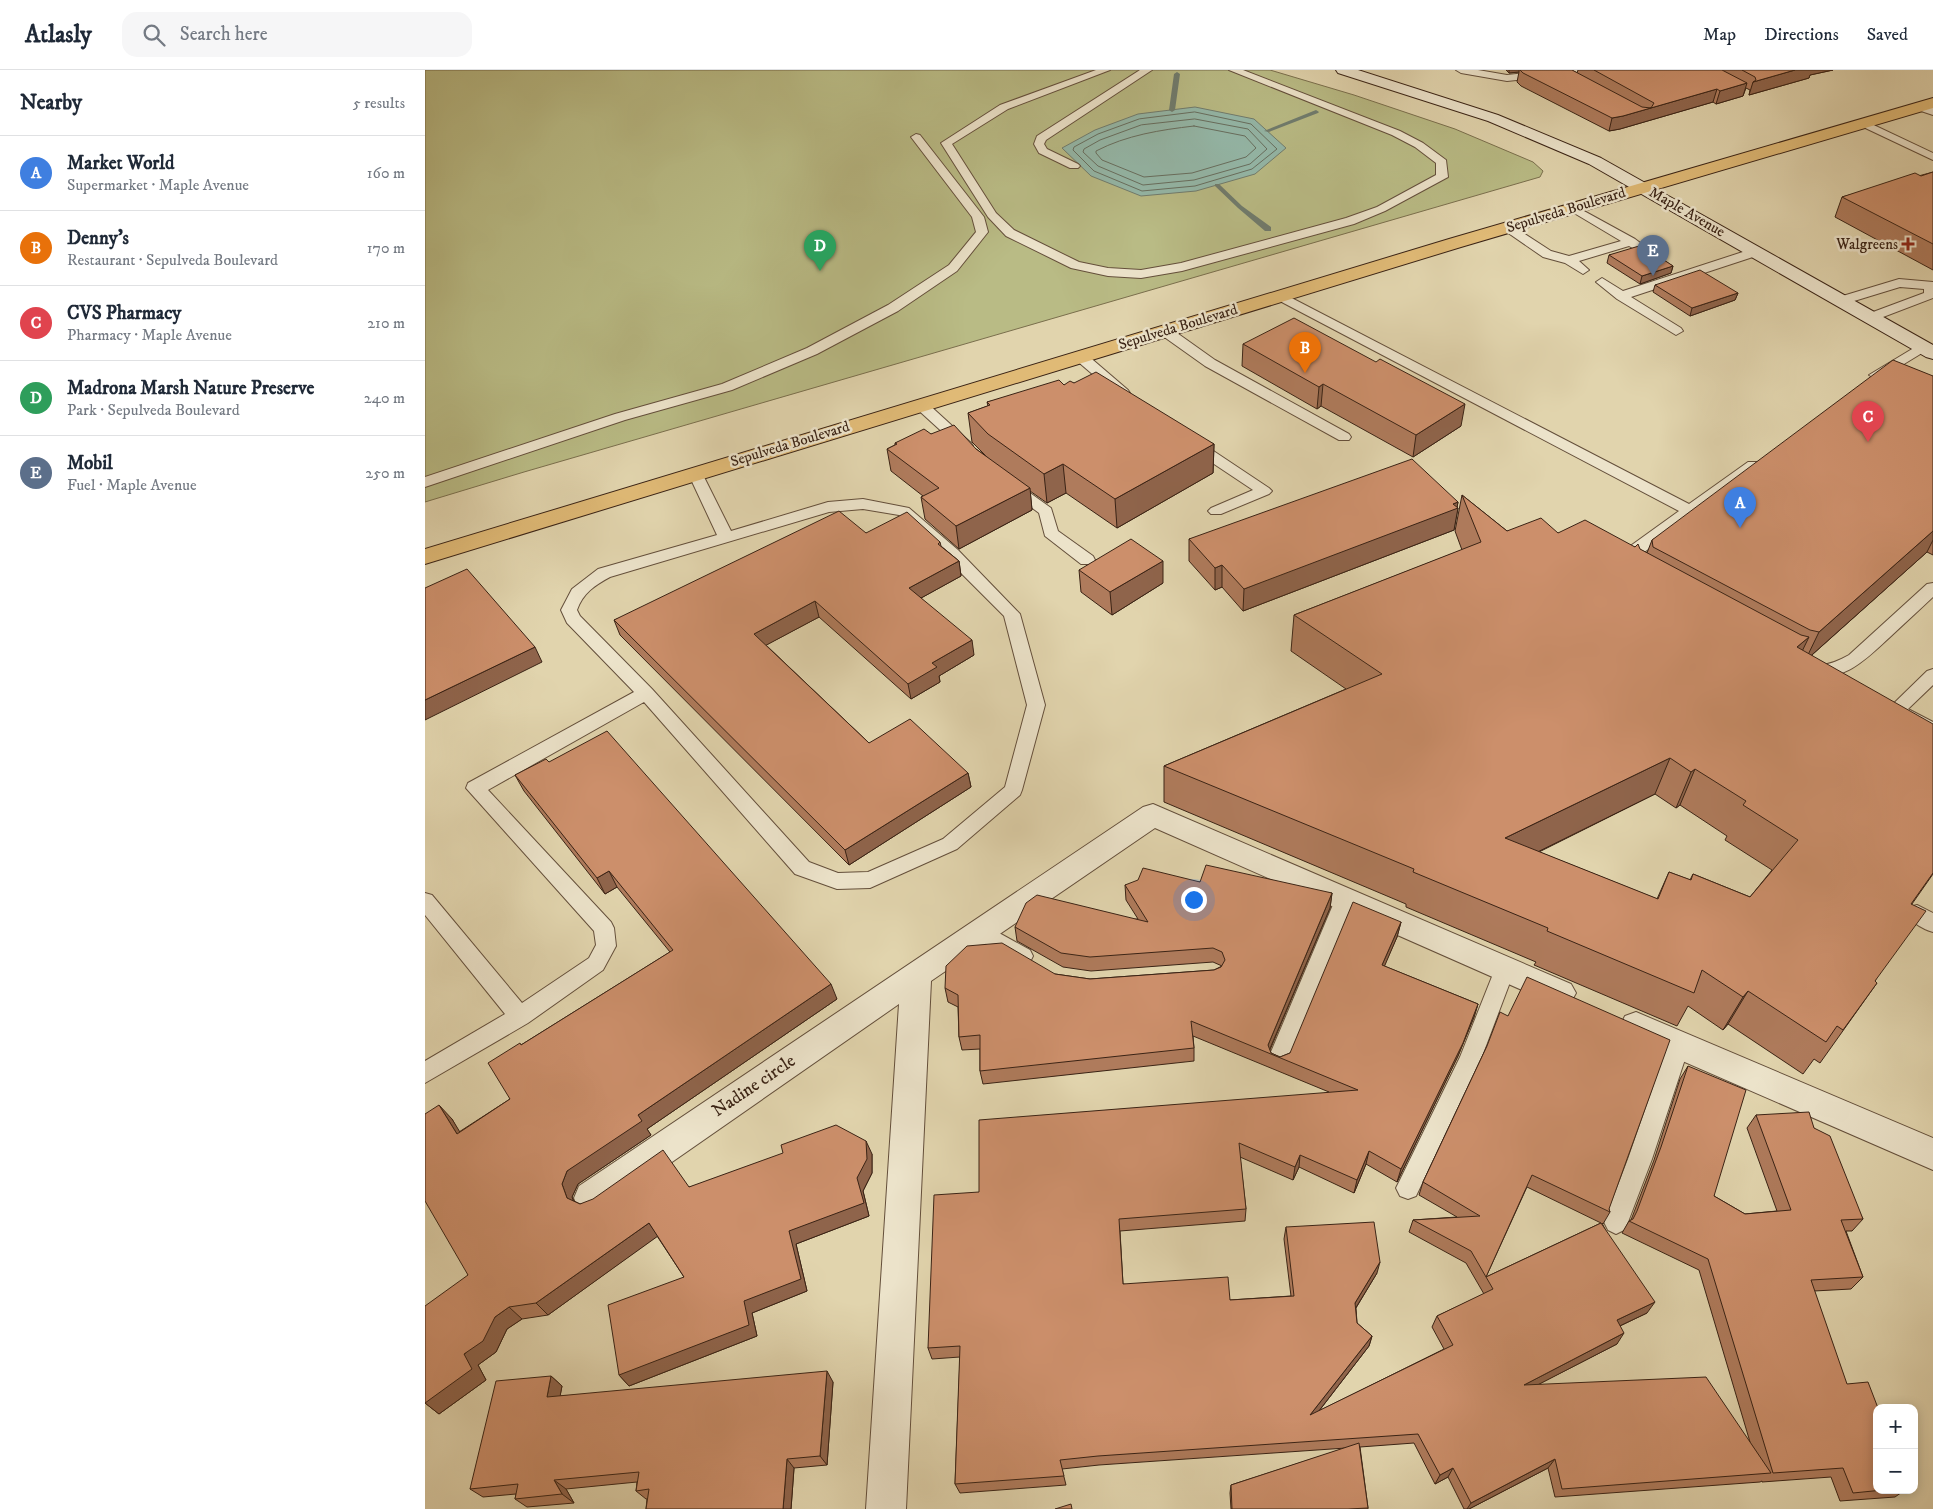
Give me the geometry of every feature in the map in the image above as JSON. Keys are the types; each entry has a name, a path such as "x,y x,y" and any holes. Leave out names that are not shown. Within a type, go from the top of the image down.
{"main road":[{"name":"Sepulveda Boulevard","path":"425,557 695,473 1643,187 1863,123 1928,107"}],"street":[{"name":"Maple Avenue","path":"1343,70 1493,118 1595,161 1928,350"},
{"name":"Nadine circle","path":"591,1198 1153,815 1345,900"},
{"path":"1345,900 1933,1154"},
{"path":"886,1509 916,975"}],"lane":[{"path":"1105,70 1004,107 946,143 998,223 1025,242 1075,265 1107,272 1141,274 1182,267 1350,221 1381,209 1441,177 1442,162 1419,145 1396,133 1234,70"},
{"path":"1074,166 1043,151 1039,144 1041,138 1147,70"},
{"path":"1461,70 1507,78 1579,70"},
{"path":"1562,73 1579,82"},
{"path":"1863,123 1933,157"},
{"path":"425,482 620,417 727,387 812,351 893,308 953,268 982,232 978,218 916,137"},
{"path":"1573,208 1645,251"},
{"path":"1507,228 1547,254 1569,260 1583,270"},
{"path":"1569,260 1631,242"},
{"path":"1621,296 1755,252"},
{"path":"1671,266 1685,275"},
{"path":"1602,282 1676,331"},
{"path":"1841,301 1899,283 1931,286 1930,295 1871,318"},
{"path":"1280,296 1690,511"},
{"path":"1165,331 1210,363 1344,437"},
{"path":"1864,384 1885,369 1928,350"},
{"path":"1081,357 1136,404"},
{"path":"921,405 957,436 979,460"},
{"path":"1183,436 1264,491 1216,511"},
{"path":"1643,585 1635,580 1632,567 1635,551 1769,453"},
{"path":"695,473 726,538"},
{"path":"1000,478 1046,511 1051,533 1087,560"},
{"path":"863,504 904,511 952,554 1012,614 1036,705 1013,790 950,844 871,880 837,881 802,868 646,693 573,618 569,610 572,599 585,584 604,573 828,507 863,504"},
{"path":"1801,668 1819,672 1839,668 1855,659 1933,588"},
{"path":"1933,675 1896,710 1933,730"},
{"path":"425,1073 520,1016 596,964 606,946 604,928 475,788 646,693"},
{"path":"1279,1058 1345,900"},
{"path":"425,901 520,1016"},
{"path":"981,931 1043,968"},
{"path":"1408,1188 1470,1059 1505,969"},
{"path":"1616,1222 1640,1159 1679,1044"}],"green space":[{"path":"425,70 1270,70 1354,95 1455,129 1533,162 1543,171 1540,177 425,502"}],"water":[{"path":"1195,107 1254,119 1286,148 1255,174 1196,191 1141,196 1091,176 1062,148 1095,130 1138,114"}],"building":[{"path":"1520,70 1572,70 1642,107 1651,108 1612,118"},
{"path":"1594,70 1722,70 1747,83 1720,91 1717,89 1651,108 1654,103"},
{"path":"1742,70 1795,70 1753,82 1756,80 1755,77"},
{"path":"1933,172 1933,244 1842,197 1915,173 1921,176"},
{"path":"1654,242 1667,250 1659,251 1658,256 1673,266 1642,276 1609,255 1639,246 1648,249 1654,245"},
{"path":"1700,270 1738,293 1692,308 1655,285"},
{"path":"1294,318 1376,362 1380,359 1465,404 1416,435 1323,384 1319,387 1243,344"},
{"path":"1893,360 1933,376 1933,531 1819,632 1810,630 1653,547 1652,540"},
{"path":"1096,372 1214,444 1115,499 1063,464 1044,474 988,434 968,413 990,405 987,402 1059,380 1064,385 1070,381 1074,383"},
{"path":"954,425 976,449 1030,488 956,526 921,497 939,488 887,449 924,429 931,434"},
{"path":"1412,459 1458,502 1453,504 1458,508 1244,589 1222,565 1215,568 1189,539"},
{"path":"1462,495 1507,531 1541,518 1558,533 1585,520 1635,547 1638,544 1640,549 1801,635 1809,637 1797,647 1933,724 1933,873 1911,904 1926,911 1875,981 1877,983 1843,1030 1837,1026 1826,1042 1748,991 1743,997 1702,970 1694,993 1547,931 1548,928 1413,872 1414,869 1164,766 1382,674 1294,615 1481,542","holes":["1670,758 1691,772 1695,769 1746,801 1743,805 1798,840 1750,897 1693,874 1691,880 1669,872 1658,899 1505,838"]},
{"path":"839,511 866,533 907,512 940,542 938,544 959,561 909,588 972,640 932,663 937,667 908,684 815,601 754,634 869,743 910,719 968,773 845,850 614,620"},
{"path":"1131,539 1163,561 1110,592 1079,570"},
{"path":"467,569 535,647 425,700 425,588"},
{"path":"607,731 831,984 638,1115 642,1121 567,1171 562,1184 567,1198 580,1204 593,1199 663,1150 689,1187 783,1153 781,1145 836,1125 866,1141 867,1159 857,1178 864,1203 789,1231 801,1279 744,1301 749,1325 619,1375 608,1305 684,1277 649,1223 536,1303 509,1307 495,1317 483,1341 464,1354 472,1369 425,1403 425,1306 468,1275 425,1201 425,1114 439,1105 457,1134 510,1099 488,1063 520,1043 521,1045 673,950 609,871 597,878 515,775 546,759 549,762"},
{"path":"1206,865 1332,893 1268,1045 1271,1053 1280,1057 1290,1053 1353,902 1401,922 1382,965 1478,1004 1463,1043 1401,1169 1369,1151 1357,1180 1300,1155 1295,1167 1239,1143 1246,1209 1119,1219 1123,1284 1228,1277 1230,1300 1294,1296 1286,1227 1374,1222 1380,1262 1355,1303 1357,1323 1372,1336 1310,1415 1453,1345 1437,1316 1493,1289 1486,1277 1601,1223 1655,1302 1617,1320 1624,1333 1524,1385 1706,1377 1771,1473 1562,1489 1555,1459 1471,1503 1453,1468 1440,1475 1418,1434 1060,1460 1064,1476 955,1484 960,1346 928,1348 934,1195 979,1192 979,1120 1358,1090 1191,1021 1194,1048 980,1071 980,1035 959,1037 958,995 945,988 946,966 967,946 1002,943 1055,974 1090,979 1214,970 1221,967 1225,960 1222,952 1213,948 1090,957 1061,953 1015,927 1026,903 1037,895 1148,922 1125,885 1138,880 1143,868 1200,882"},
{"path":"1527,977 1670,1040 1609,1209 1610,1212 1532,1175 1486,1277 1471,1251 1413,1220 1480,1216 1423,1182 1487,1046 1500,1012 1508,1016"},
{"path":"1688,1066 1746,1090 1714,1196 1745,1214 1791,1210 1756,1115 1809,1112 1814,1128 1830,1136 1863,1219 1841,1220 1863,1277 1811,1280 1847,1384 1868,1382 1876,1404 1873,1404 1873,1491 1853,1493 1843,1468 1773,1473 1708,1259 1629,1221 1633,1219 1637,1211"},
{"path":"827,1371 820,1456 787,1459 783,1509 646,1509 649,1489 636,1491 639,1472 554,1480 562,1494 515,1499 518,1484 470,1489 496,1381 551,1376 547,1397"},
{"path":"1359,1443 1368,1508 1232,1509 1231,1485"},
{"path":"1071,1504 1072,1509 1055,1509"}],"waterway":[{"path":"1172,110 1177,74"},
{"path":"1267,131 1316,112"},
{"path":"1217,185 1240,207 1268,229"}],"place":[{"name":"Walgreens","path":"1908,244"},
{"name":"Madrona Marsh Nature Preserve","path":"820,271"},
{"name":"Mobil","path":"1653,276"},
{"name":"Denny's","path":"1305,373"},
{"name":"CVS Pharmacy","path":"1868,442"},
{"name":"Market World","path":"1740,528"}]}
